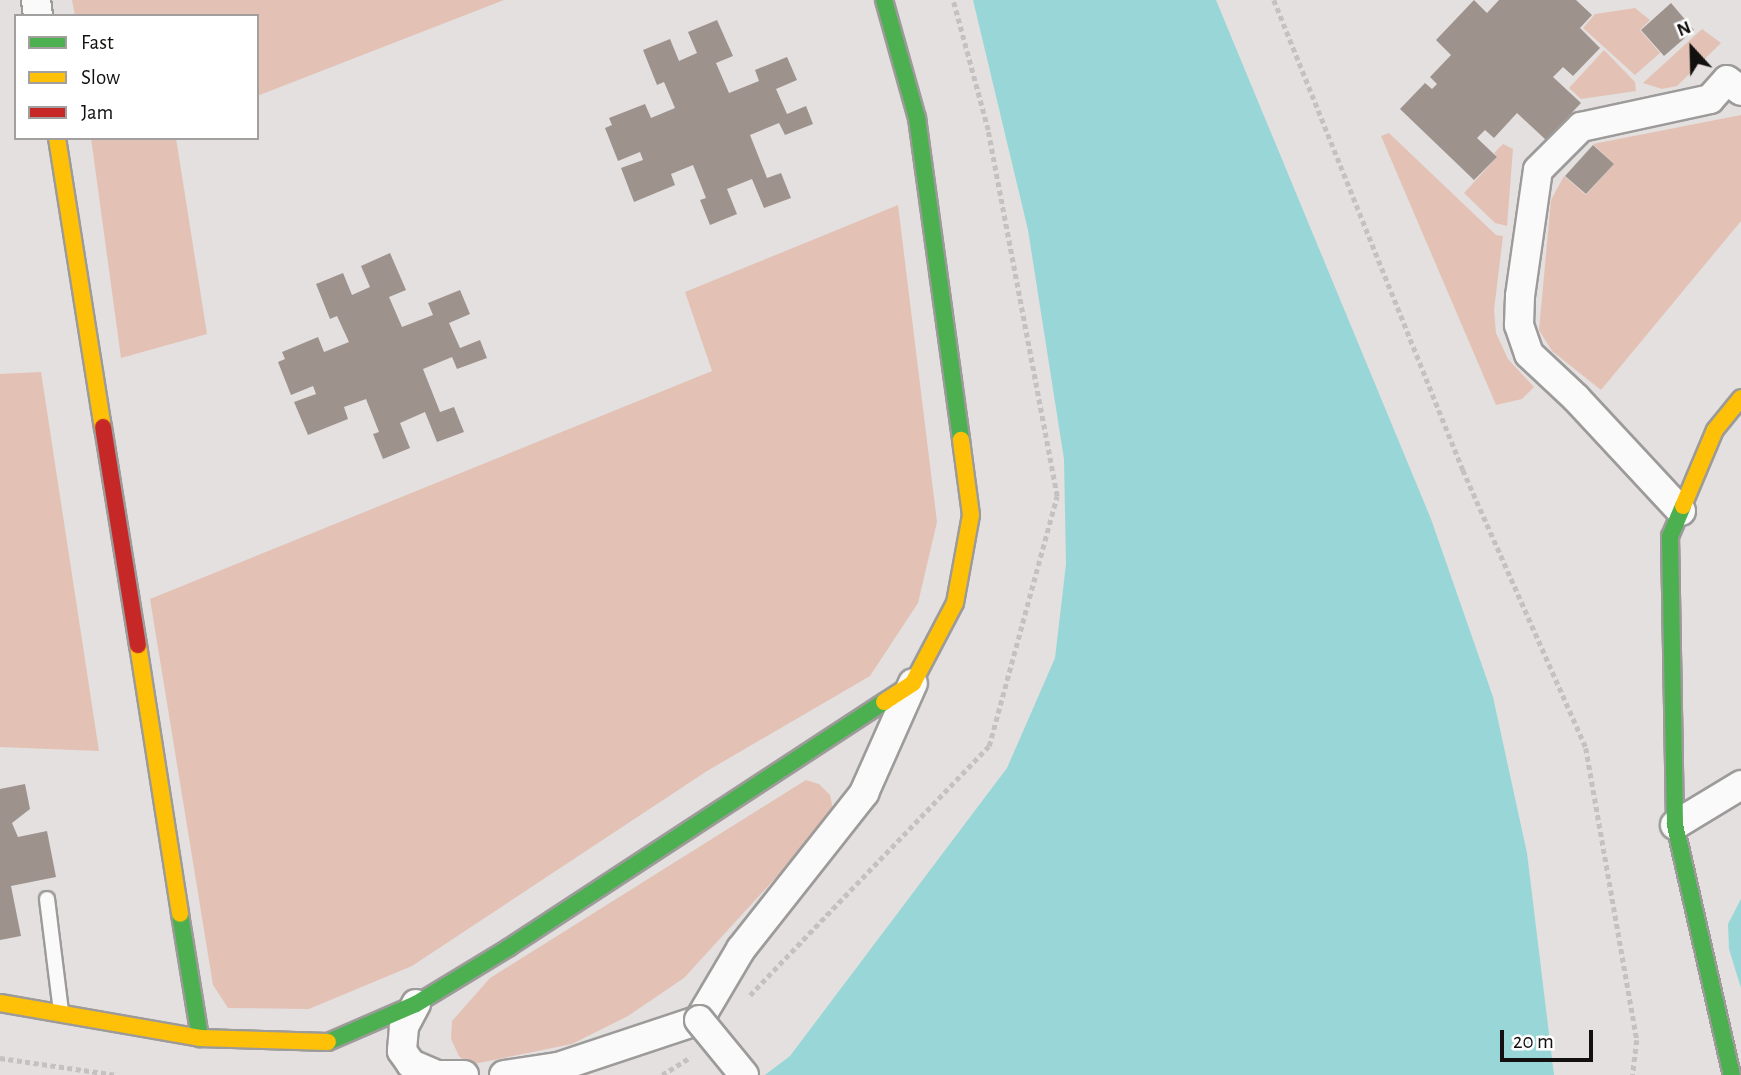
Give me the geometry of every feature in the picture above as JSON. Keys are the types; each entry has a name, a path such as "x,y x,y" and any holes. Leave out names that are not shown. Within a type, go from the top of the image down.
{"street":[{"path":"504,1075 558,1067 699,1020 741,949 864,793 913,683 955,603 971,515 917,118 884,0"},
{"path":"1681,511 1576,398 1529,354 1518,325 1521,283 1538,170 1581,127 1710,99 1727,80 1741,91"},
{"path":"57,140 201,1038"},
{"path":"1732,1075 1675,825 1670,536 1716,430 1741,398"},
{"path":"0,1003 201,1038 249,1043 328,1042 416,1004 913,683"},
{"path":"1675,825 1741,785"},
{"path":"416,1004 404,1027 402,1051 411,1064 435,1074"},
{"path":"699,1020 744,1075"},
{"path":"424,1075 464,1075"}],"lane":[{"path":"47,899 62,1014"}],"path":[{"path":"1274,0 1463,470 1586,748 1637,1040 1633,1075"},
{"path":"0,1058 117,1075"}],"shaded area":[{"path":"72,0 504,0 259,95 259,14 75,14"},
{"path":"1635,8 1650,20 1640,30 1660,53 1635,75 1583,28 1595,14"},
{"path":"1702,29 1721,43 1677,86 1662,89 1643,83"},
{"path":"1604,50 1635,82 1636,91 1581,99 1569,88"},
{"path":"1741,115 1741,221 1601,390 1552,351 1539,330 1551,200 1564,176 1586,195 1614,164 1593,144"},
{"path":"1389,133 1496,235 1503,236 1494,310 1496,333 1508,359 1534,387 1522,399 1496,405 1381,136"},
{"path":"91,140 176,140 207,334 121,358"},
{"path":"1503,144 1513,149 1507,226 1495,223 1464,193 1497,157 1494,153"},
{"path":"898,205 937,522 918,603 870,676 707,771 412,966 309,1009 228,1008 213,985 150,599 712,371 685,292"},
{"path":"41,372 99,751 0,747 0,374"},
{"path":"806,780 819,784 830,795 834,814 684,978 628,1016 572,1044 469,1065 459,1056 451,1039 452,1021 490,978"}],"water":[{"path":"973,0 1216,0 1431,519 1493,697 1527,853 1554,1075 765,1075 790,1056 1007,768 1055,658 1066,564 1064,459 1028,230"},
{"path":"1741,899 1741,988 1729,949 1728,924"}],"building":[{"path":"1474,0 1487,13 1499,0 1576,0 1592,15 1580,28 1600,48 1573,76 1563,67 1553,77 1581,103 1546,140 1517,113 1494,138 1485,130 1477,138 1497,157 1474,180 1400,109 1425,83 1432,89 1437,84 1430,77 1451,55 1436,40"},
{"path":"1671,3 1694,30 1664,56 1641,30"},
{"path":"717,20 733,56 716,63 729,93 759,81 755,70 787,57 797,80 776,89 787,114 806,106 813,124 785,135 779,123 750,135 767,178 781,173 791,198 764,208 752,179 727,189 737,214 710,225 700,200 706,198 693,165 671,174 675,185 634,202 621,168 643,160 640,152 618,161 605,128 612,125 609,118 645,104 651,118 675,108 664,82 657,85 643,50 670,39 679,61 697,53 688,32"},
{"path":"1593,145 1614,164 1586,194 1565,176"},
{"path":"390,253 406,290 389,297 402,327 433,315 428,303 460,290 470,314 449,323 460,348 480,340 487,358 457,369 452,357 423,369 440,412 454,407 464,432 437,442 425,412 400,423 410,448 383,459 373,434 379,432 366,399 344,407 348,419 308,435 294,402 316,394 313,386 291,395 278,362 285,359 282,352 318,337 324,352 349,342 337,316 330,319 316,284 343,273 352,295 370,287 361,266"},
{"path":"25,784 30,809 12,823 18,837 47,831 56,877 11,886 21,936 0,940 0,789"}],"traffic: fast":[{"path":"884,0 917,118 961,440"},
{"path":"1683,506 1670,536 1675,825 1732,1075"},
{"path":"328,1042 416,1004 508,948 884,702"},
{"path":"180,914 200,1038"}],"traffic: slow":[{"path":"57,140 103,427"},
{"path":"1683,506 1715,430 1741,398"},
{"path":"884,702 913,683 955,603 971,515 961,440"},
{"path":"138,645 180,914"},
{"path":"0,1003 200,1038 328,1042"}],"traffic: jam":[{"path":"103,427 138,645"}]}
